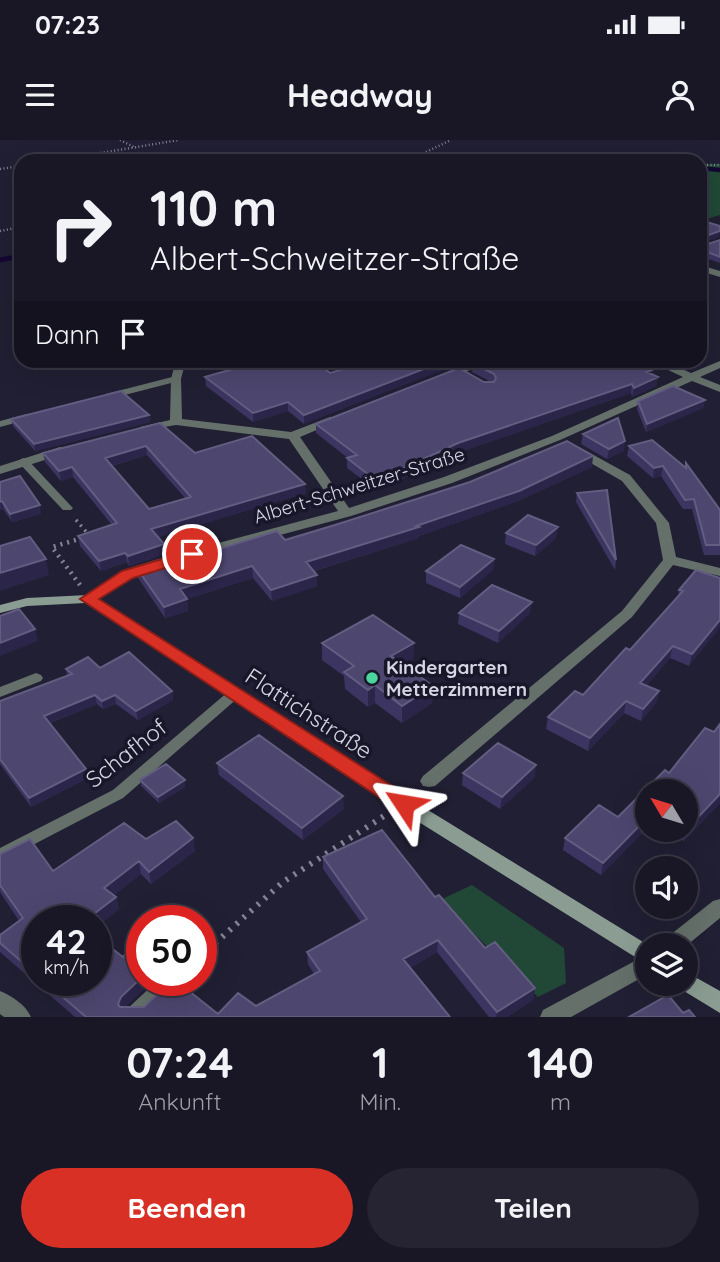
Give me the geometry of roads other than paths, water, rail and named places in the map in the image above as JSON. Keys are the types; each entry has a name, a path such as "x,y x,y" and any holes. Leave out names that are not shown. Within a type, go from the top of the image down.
{"main road":[{"name":"Albert-Schweitzer-Straße","path":"0,609 27,602 88,599"},
{"name":"Flattichstraße","path":"88,599 404,804 635,948"},
{"path":"698,989 720,1003"}],"street":[{"name":"Albert-Schweitzer-Straße","path":"88,599 128,574 154,565 346,513 448,480 556,438 720,364"},
{"path":"176,422 176,379 179,368"},
{"path":"435,380 465,374 475,368"},
{"path":"671,368 720,389"},
{"path":"125,434 176,422 292,436 351,413"},
{"path":"292,436 346,513"},
{"path":"556,438 625,478 662,523 670,560"},
{"path":"0,470 74,448"},
{"path":"670,560 720,572"},
{"path":"429,781 627,614 670,560"},
{"path":"687,933 720,907"},
{"path":"551,1017 635,970"},
{"path":"0,1001 19,1017"}],"lane":[{"path":"95,400 176,379"},
{"path":"0,424 41,414"},
{"path":"23,461 70,513"},
{"path":"0,692 36,678"},
{"name":"Schafhof","path":"0,856 118,794 234,694"},
{"path":"132,1017 154,996"}],"waterway":[{"path":"707,169 720,170"},
{"path":"0,260 14,257"}],"place":[{"name":"Kindergarten Metterzimmern","path":"372,678"}]}
